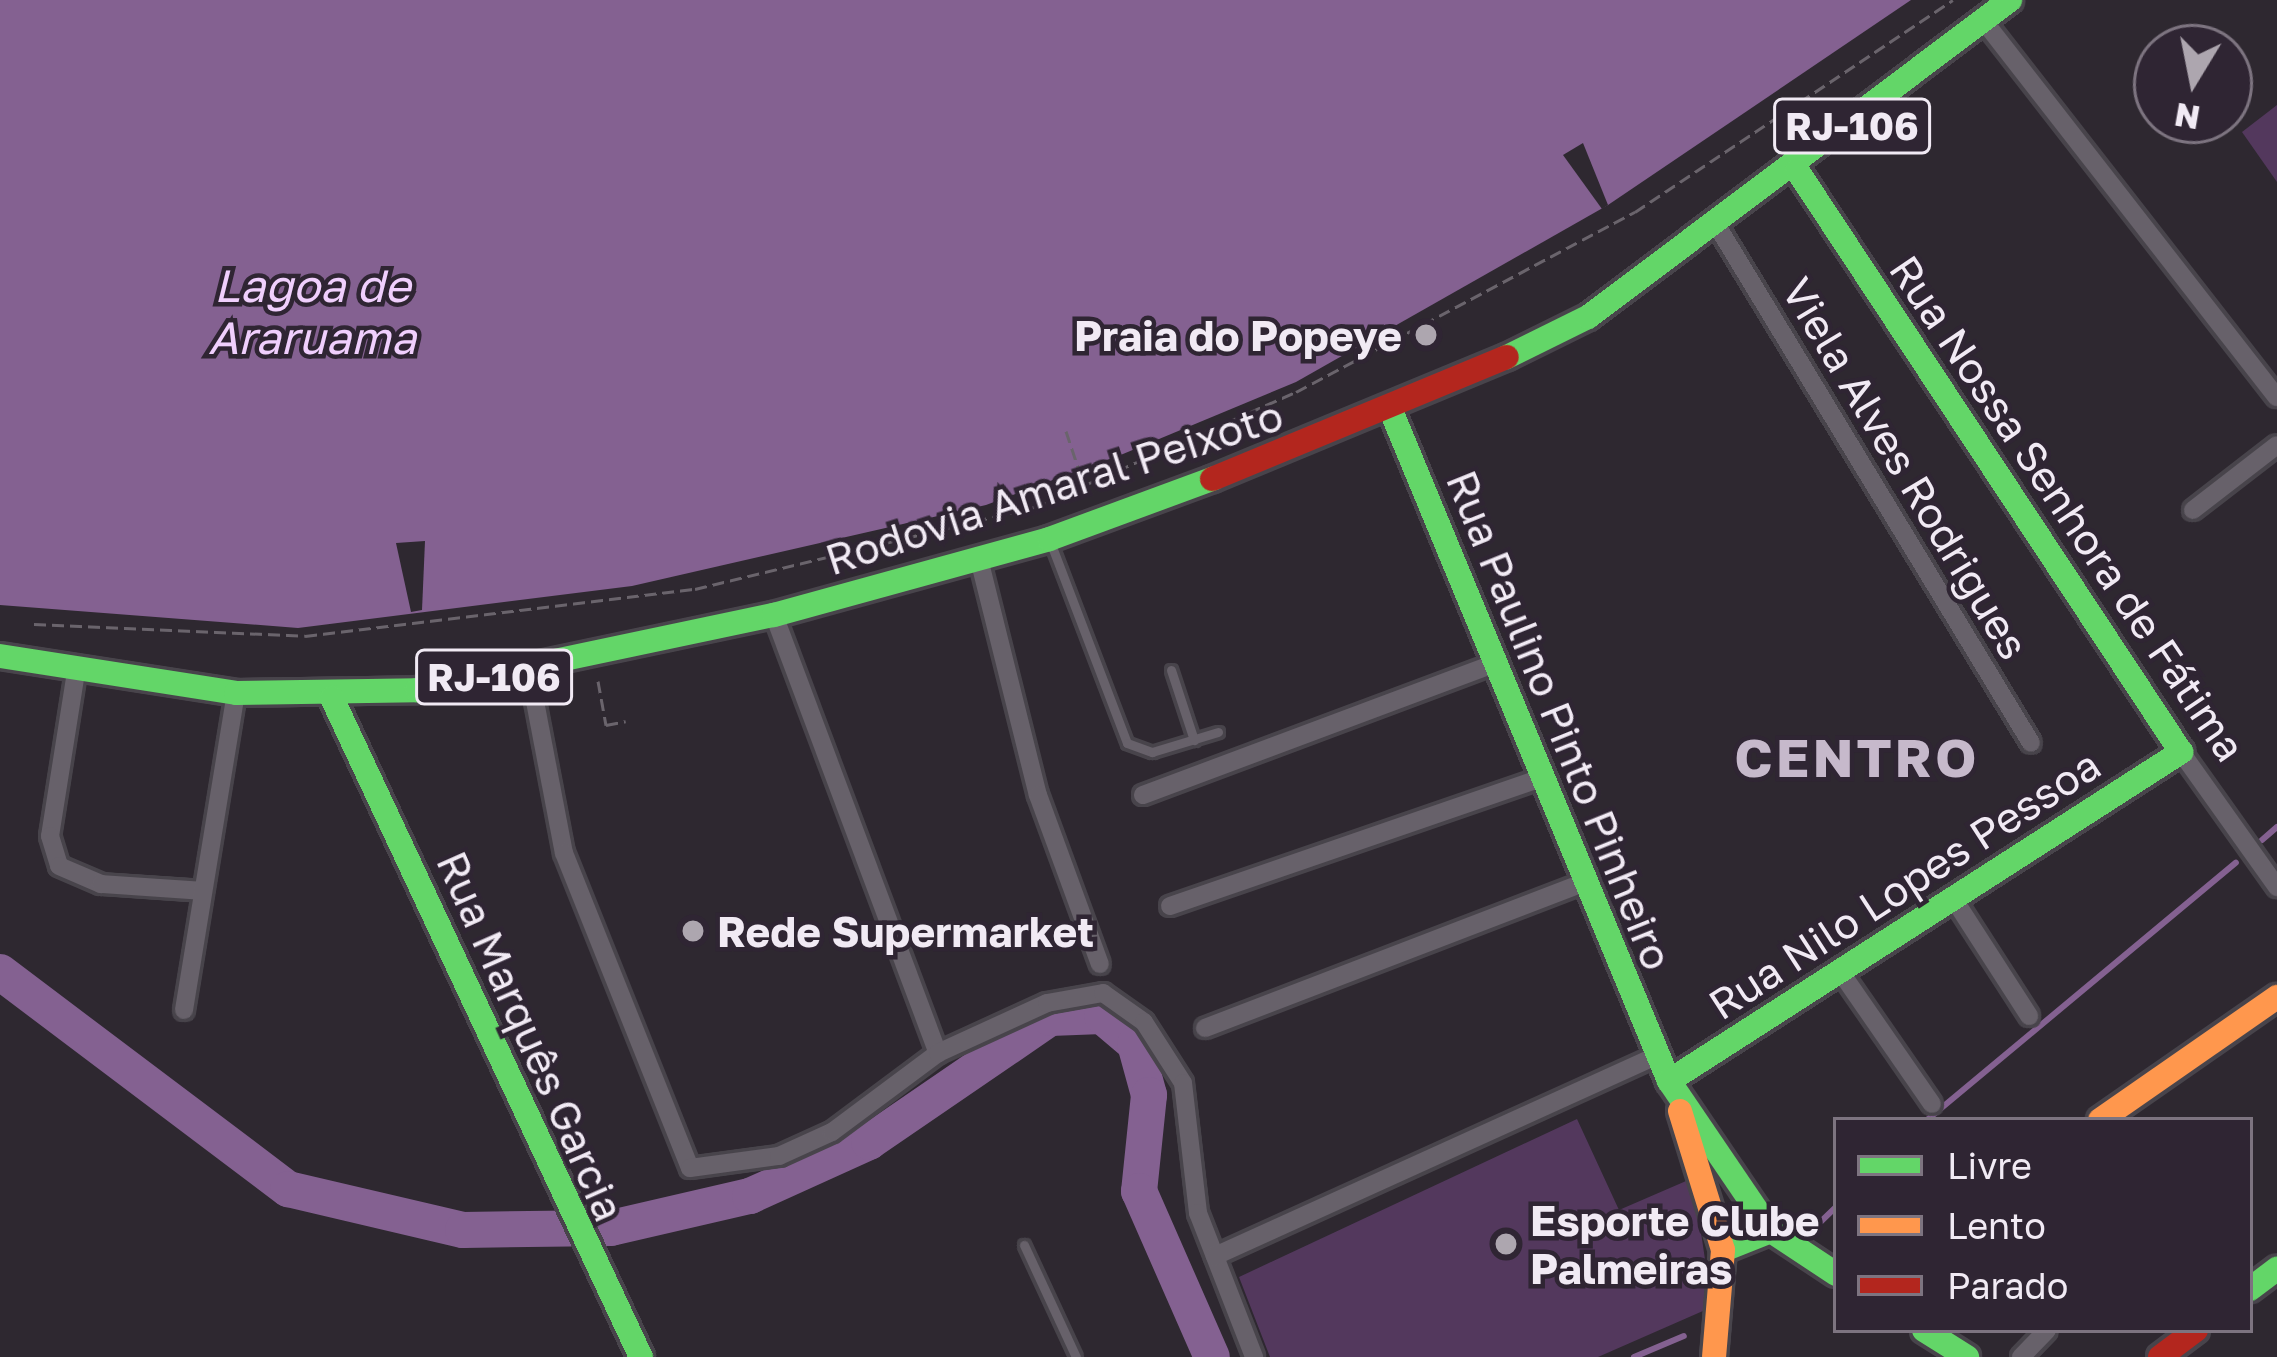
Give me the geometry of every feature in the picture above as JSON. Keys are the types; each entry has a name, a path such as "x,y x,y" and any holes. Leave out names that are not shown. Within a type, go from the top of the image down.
{"main road":[{"name":"Rodovia Amaral Peixoto","path":"0,656 76,672 236,693 365,695 529,670 775,615 1049,538 1392,413 1588,317 1719,229 2010,0"},
{"name":"Rua Nossa Senhora de Fátima","path":"1797,170 2181,752"},
{"name":"Rua Paulino Pinto Pinheiro","path":"1392,413 1582,884 1656,1056 1712,1164"},
{"path":"359,744 365,695"},
{"name":"Rua Marquês Garcia","path":"332,698 359,744 567,1217 640,1357"},
{"name":"Rua Nilo Lopes Pessoa","path":"1669,1081 2181,752"},
{"path":"2103,1117 2277,997"},
{"path":"1712,1164 1772,1231 1833,1272"},
{"path":"1712,1164 1723,1250 1714,1357"},
{"path":"1723,1250 1772,1231"},
{"path":"1929,1333 1964,1356"},
{"path":"2160,1357 2192,1333"}],"street":[{"path":"1983,20 2277,397"},
{"name":"Viela Alves Rodrigues","path":"1719,229 2031,743"},
{"path":"2193,510 2277,445"},
{"path":"979,560 1038,795 1100,964"},
{"path":"775,615 938,1053"},
{"path":"1143,795 1492,664"},
{"path":"529,670 554,815 627,990 690,1168 779,1156 832,1132 938,1053 1084,991 1122,1002 1183,1084 1191,1184 1254,1357"},
{"path":"76,672 50,836 59,866 101,884 203,891"},
{"path":"184,1010 236,693"},
{"name":"Rua Nossa Senhora de Fátima","path":"2181,752 2277,887"},
{"path":"1170,906 1538,778"},
{"path":"1205,1028 1582,884"},
{"path":"1955,901 2030,1016"},
{"path":"1842,974 1932,1104"},
{"path":"1215,1256 1656,1056"},
{"path":"2021,1357 2044,1333"}],"lane":[{"path":"1049,538 1127,743 1152,752 1218,733"},
{"path":"1171,670 1194,740"},
{"path":"1024,1246 1076,1357"}],"path":[{"path":"34,624 305,637 695,589 1035,507 1296,392 1635,212 1953,0"},
{"path":"1066,431 1079,470"},
{"path":"593,656 606,725 626,721"}],"shaded area":[{"path":"2277,105 2277,182 2250,144 2253,124"},
{"name":"Esporte Clube Palmeiras","path":"1577,1119 1619,1210 1693,1178 1712,1307 1598,1357 1270,1357 1239,1277"}],"water":[{"name":"Lagoa de Araruama","path":"0,0 1911,0 1608,205 1296,382 1123,454 986,505 632,586 298,628 0,605"}],"pier":[{"path":"1583,143 1608,205 1602,209 1563,155"},
{"path":"425,541 422,610 411,612 396,543"}],"waterway":[{"path":"2262,840 2277,827"},
{"path":"1931,1117 2236,863"},
{"path":"0,972 288,1189 463,1230 611,1228 750,1196 869,1142 1050,1018 1102,1016 1135,1044 1149,1095 1139,1191 1212,1357"},
{"path":"1808,1234 1833,1210"},
{"path":"1634,1357 1684,1336"}],"traffic: fast":[{"path":"1507,357 1588,317 2010,0"},
{"path":"1669,1081 2181,752 1797,170"},
{"path":"1392,413 1669,1081 1771,1231 1833,1272"},
{"path":"0,656 236,693 417,690 774,615 1049,539 1212,479"},
{"path":"332,698 641,1357"},
{"path":"1723,1250 1771,1231"},
{"path":"2253,1287 2277,1269"},
{"path":"1929,1333 1967,1357"}],"traffic: slow":[{"path":"2104,1117 2277,997"},
{"path":"1680,1111 1723,1250 1714,1357"}],"traffic: jam":[{"path":"1212,479 1507,357"},
{"path":"2160,1357 2192,1333"}],"place":[{"name":"Praia do Popeye","path":"1426,335"},
{"name":"Rede Supermarket","path":"693,931"},
{"name":"Esporte Clube Palmeiras","path":"1506,1244"}],"district":[{"name":"CENTRO","path":"1857,757"}]}
